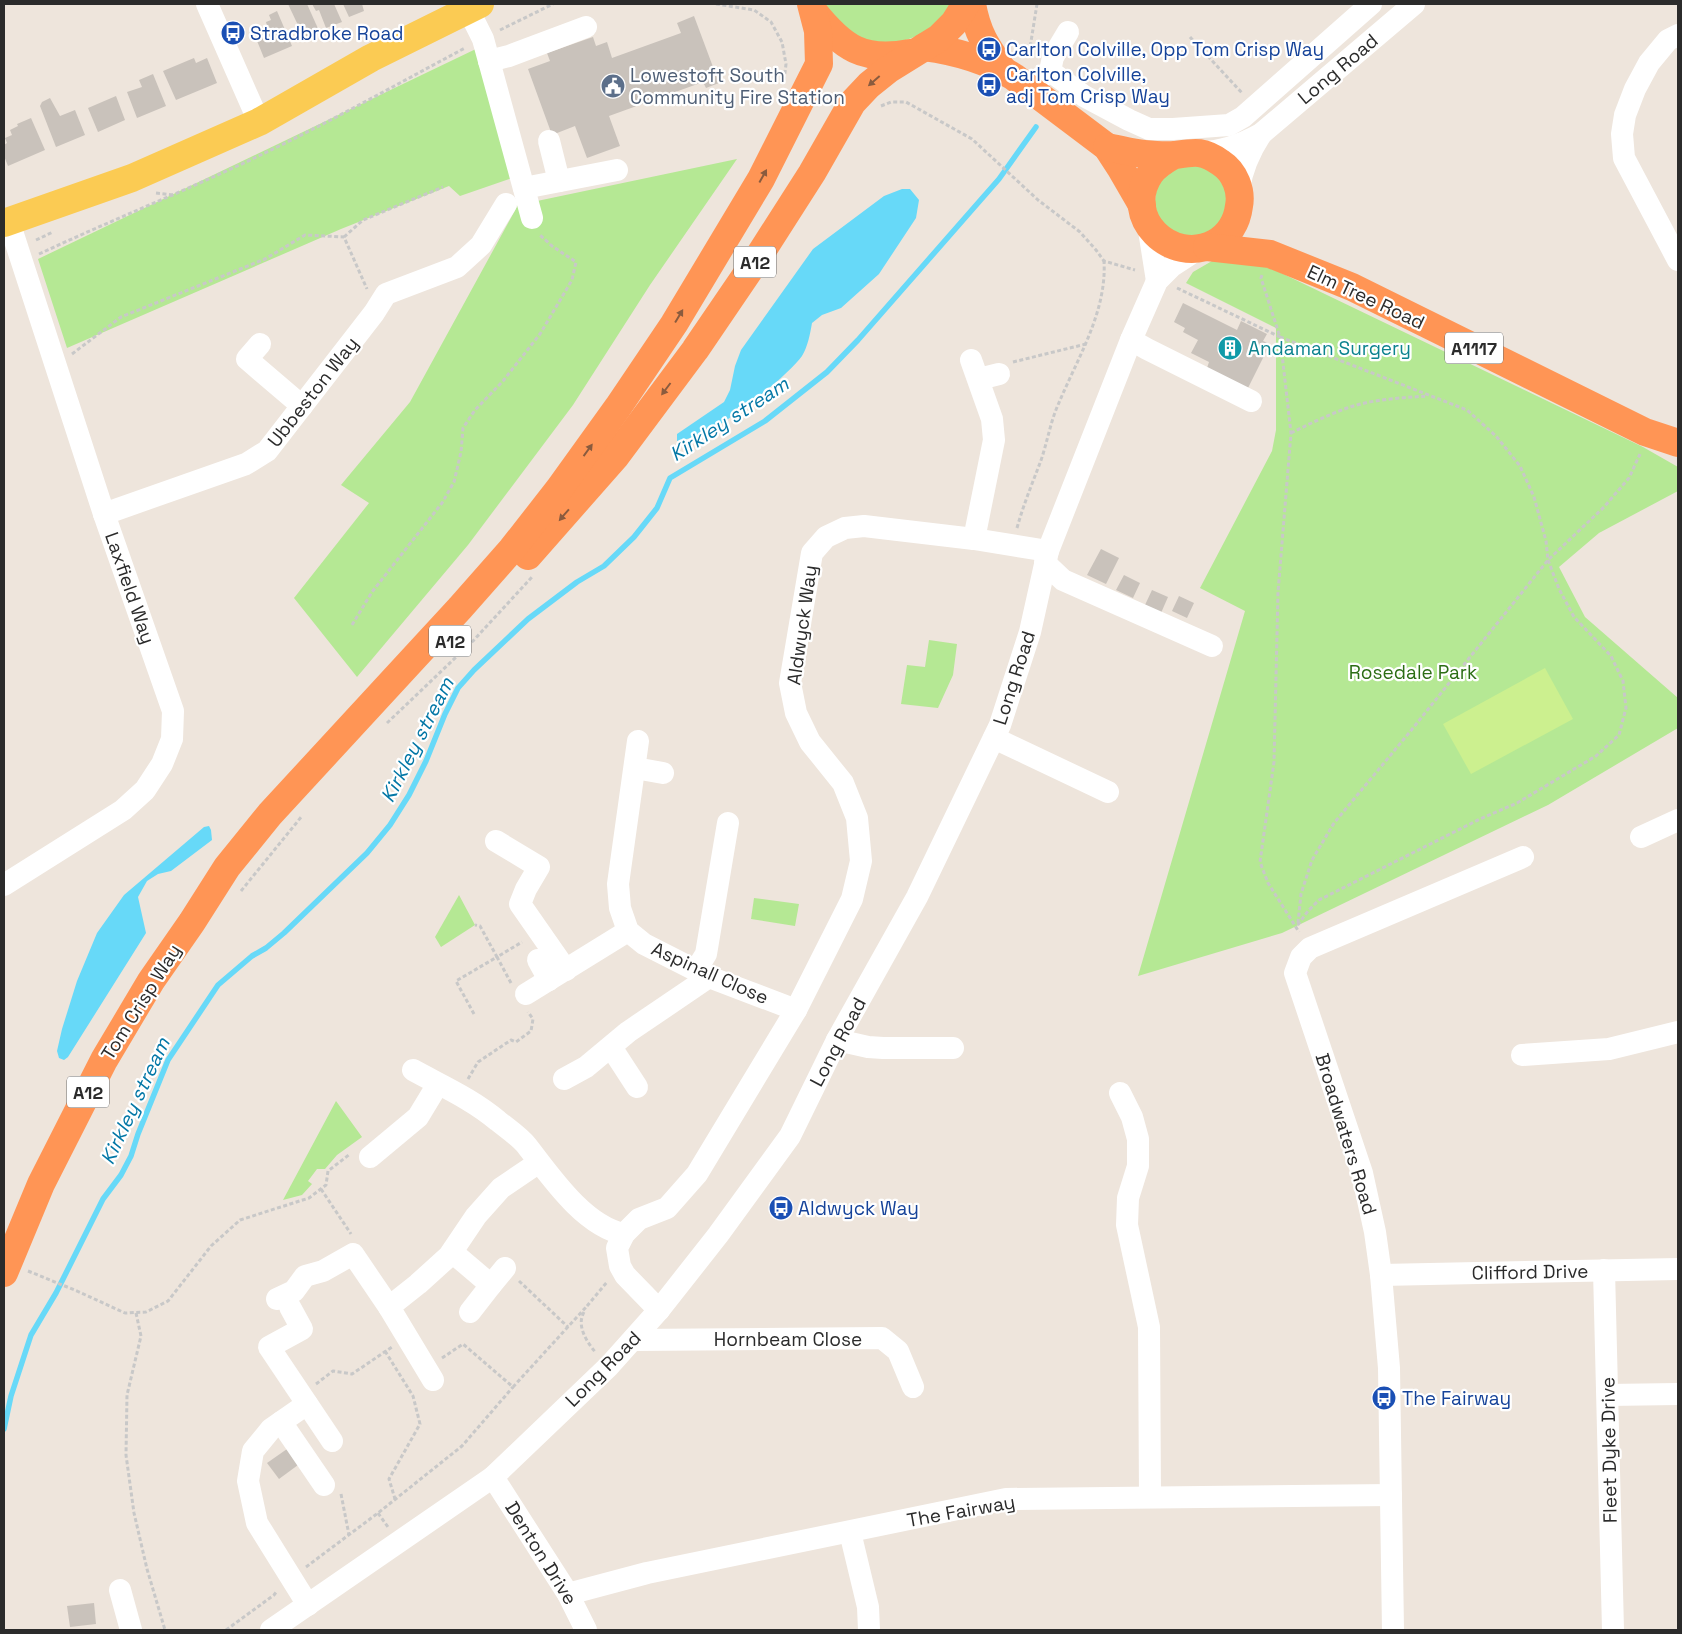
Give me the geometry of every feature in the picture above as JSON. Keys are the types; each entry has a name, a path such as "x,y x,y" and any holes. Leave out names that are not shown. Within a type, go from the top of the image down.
{"highway":[{"path":"919,50 939,38 954,23 966,4"},
{"path":"972,4 977,29 981,38 1003,70"},
{"path":"811,6 827,28 852,49 871,55 889,57 919,50 956,53 1003,70 1106,147 1120,167 1157,236 1169,244 1183,249 1202,248 1220,240 1231,229 1238,216 1240,195 1233,176 1224,164 1212,156 1141,154 1106,147"},
{"name":"A12","path":"192,922 227,867 270,814 512,549 559,489 618,407 674,324 761,179 794,116 819,64 818,31 811,6"},
{"name":"A12","path":"192,922 335,755 474,618 616,456 695,350 757,259 812,173 852,103 889,68 919,50"},
{"path":"1145,214 1144,189 1150,175 1160,163 1186,154"},
{"name":"Elm Tree Road","path":"1240,195 1248,227 1270,254"},
{"name":"Elm Tree Road","path":"1202,248 1270,254 1352,288 1646,432 1678,442"},
{"name":"Tom Crisp Way","path":"13,1268 41,1184 104,1060 151,981 192,922"}],"main road":[{"path":"6,222 132,178 259,122 370,58 474,6"}],"street":[{"path":"207,4 259,122"},
{"name":"Long Road","path":"1050,71 1084,96 1129,120 1149,128 1174,129 1229,125 1242,117 1371,4"},
{"name":"Long Road","path":"1186,154 1223,150 1242,144 1261,134 1414,4"},
{"path":"474,6 532,218"},
{"path":"489,61 509,56 586,27"},
{"path":"1027,87 1050,71 1053,57 1068,32"},
{"path":"1678,35 1668,40 1649,63 1635,88 1624,114 1622,134 1624,158 1678,260"},
{"name":"Long Road","path":"1240,195 1240,178 1250,151 1261,134"},
{"path":"549,142 560,181"},
{"path":"524,188 617,170"},
{"name":"Ubbeston Way","path":"104,514 246,464 267,451 374,313 386,294 457,268 481,245 506,204"},
{"path":"1145,214 1157,281"},
{"name":"Laxfield Way","path":"4,885 123,810 144,790 162,764 172,739 173,711 104,514 22,262 6,222"},
{"name":"Long Road","path":"271,1630 493,1477 609,1366 633,1340 718,1235 790,1136 838,1040 917,898 1000,725 1030,632 1047,557 1131,340 1157,281 1172,266 1202,248"},
{"path":"1131,340 1250,400"},
{"path":"260,344 247,359 302,406"},
{"path":"974,539 994,440 990,369"},
{"name":"Aldwyck Way","path":"624,1234 639,1219 668,1208 697,1174 796,1010 852,899 861,861 858,818 842,783 810,742 796,713 790,683 812,553 826,537 845,528 864,526 1012,545 1047,557"},
{"path":"1047,557 1063,580 1212,646"},
{"path":"994,738 1108,792"},
{"path":"522,996 628,931 620,908 618,884 638,742"},
{"path":"635,768 663,773"},
{"path":"1641,837 1678,820"},
{"path":"564,1079 586,1068 703,973 728,823"},
{"path":"496,841 540,868 526,889 520,904 540,931 558,975"},
{"path":"1307,951 1310,948 1513,867"},
{"name":"Aspinall Close","path":"628,931 644,944 703,973 796,1010"},
{"name":"Broadwaters Road","path":"1307,951 1301,957 1295,973 1362,1173 1375,1232 1381,1275 1389,1368 1394,1630"},
{"path":"538,960 558,975"},
{"path":"1522,1055 1609,1049 1678,1032"},
{"path":"838,1040 868,1047 953,1048"},
{"path":"611,1047 637,1087"},
{"path":"413,1070 466,1097 504,1126 526,1145 538,1163 575,1205 611,1232 624,1234 617,1248 620,1266 625,1275 659,1310"},
{"path":"370,1157 418,1117 438,1084"},
{"path":"1120,1093 1132,1117 1138,1138 1138,1166 1128,1198 1126,1225 1149,1327 1150,1497"},
{"path":"389,1307 418,1284 452,1252 476,1216 501,1188 538,1163"},
{"path":"452,1252 498,1276 470,1312"},
{"path":"332,1440 269,1347 302,1329 284,1303 304,1276 323,1271 352,1254 389,1307 429,1374"},
{"name":"Clifford Drive","path":"1381,1275 1678,1269"},
{"name":"Fleet Dyke Drive","path":"1604,1270 1613,1630"},
{"name":"Hornbeam Close","path":"633,1340 882,1338 898,1351 913,1388"},
{"path":"1608,1395 1678,1394"},
{"path":"301,1395 281,1422 271,1429 253,1452 248,1481 257,1523 308,1605"},
{"path":"281,1422 324,1485"},
{"name":"Denton Drive","path":"493,1477 568,1594 586,1630"},
{"name":"The Fairway","path":"568,1594 647,1573 1006,1499 1391,1494"},
{"path":"850,1532 868,1607 869,1630"},
{"path":"120,1590 130,1630"}],"path":[{"path":"22,262 272,150 553,4"},
{"path":"716,4 754,10 771,22 782,42 786,64 784,83"},
{"path":"1029,54 1037,4"},
{"path":"1190,37 1254,106"},
{"path":"878,107 891,102 906,102 972,139 1035,196 1080,232 1104,261 1105,278 1101,299 1086,344 1058,406 1018,522 1012,545"},
{"path":"56,366 121,317 265,259 305,235 344,237 363,220 443,187"},
{"path":"352,625 372,592 442,503 454,482 462,452 463,428 475,410 503,381 540,334 572,280 576,262 538,234 532,218"},
{"path":"344,237 367,289 374,313"},
{"path":"1270,254 1261,278 1280,337 1291,434 1278,592 1274,762 1260,862 1268,883 1297,926 1307,951"},
{"path":"1104,261 1136,270 1280,337 1467,410 1496,436 1520,466 1534,497 1546,541 1548,560 1559,589 1574,617 1611,656 1623,681 1626,708 1618,735 1596,756 1517,803 1480,819 1320,900 1308,911 1297,926"},
{"path":"990,369 1086,344"},
{"path":"1291,434 1313,422 1349,407 1387,399 1431,396"},
{"path":"1297,926 1301,894 1312,860 1334,823 1548,560 1604,508 1629,478 1643,446 1646,432"},
{"path":"382,728 473,641 533,576"},
{"path":"239,894 304,813"},
{"path":"459,1094 478,1062 511,1040 516,1042 531,1031 532,1019 522,996 480,926 475,925"},
{"path":"474,1014 456,981 540,931"},
{"path":"13,1268 48,1278 125,1314 146,1312 168,1301 211,1246 240,1220 310,1198 326,1185 328,1171 364,1144 370,1157"},
{"path":"226,1630 274,1595 282,1584 462,1446 587,1306 620,1266"},
{"path":"498,1276 568,1327"},
{"path":"587,1306 581,1318 585,1338 609,1366"},
{"path":"136,1313 141,1336 126,1394 126,1455 134,1513 147,1569 165,1630"},
{"path":"301,1395 333,1371 352,1374 406,1336"},
{"path":"429,1374 463,1344 513,1387"},
{"path":"385,1351 413,1396 420,1424 390,1480 395,1499"}],"green space":[{"path":"825,4 951,4 933,26 921,33 909,39 882,43 868,40 849,32 837,21"},
{"path":"480,47 515,177 460,196 449,186 341,229 67,348 38,259"},
{"path":"737,159 650,285 573,405 468,545 357,677 294,598 369,503 341,485 410,402 518,205"},
{"path":"1192,164 1213,170 1223,180 1229,201 1223,222 1213,232 1192,238 1171,232 1161,222 1155,201 1161,180 1171,170"},
{"name":"Rosedale Park","path":"1244,258 1275,270 1643,447 1678,467 1678,491 1599,533 1559,567 1585,617 1678,698 1678,728 1548,805 1282,933 1138,976 1245,611 1200,588 1272,451 1276,430 1276,328 1186,283 1193,272 1212,261"},
{"path":"929,640 957,644 953,675 938,708 901,704 907,665 925,667"},
{"path":"1545,668 1573,719 1471,774 1443,724"},
{"path":"459,895 475,925 441,947 435,937"},
{"path":"754,898 799,904 795,926 751,919"},
{"path":"336,1101 362,1137 337,1155 325,1169 317,1169 308,1181 312,1184 302,1195 283,1200"}],"water":[{"path":"902,189 910,189 919,200 916,218 879,274 841,308 822,315 812,323 802,356 770,388 739,412 710,430 697,436 677,441 677,434 724,402 730,390 735,366 741,350 813,249 884,196"},
{"path":"209,826 212,840 171,871 158,874 147,881 138,897 146,933 68,1057 64,1060 59,1058 57,1051 62,1029 77,981 97,933 124,895 204,827"}],"building":[{"path":"288,4 307,4 320,33 305,40"},
{"path":"312,4 334,4 342,22 326,28 319,10 316,11"},
{"path":"343,4 362,4 364,11 349,17"},
{"path":"277,11 292,46 264,58 253,31 267,26 266,22 271,20 269,15"},
{"name":"Lowestoft South Community Fire Station","path":"694,16 719,83 706,88 703,82 609,116 620,146 587,158 575,126 552,135 528,69 550,61 547,53 593,37 596,46 607,42 612,58 681,33 677,23"},
{"path":"194,58 196,63 207,58 217,83 176,100 163,71"},
{"path":"153,74 166,106 137,118 127,92 142,87 139,80"},
{"path":"116,96 125,120 98,132 88,108"},
{"path":"50,98 60,116 75,110 85,135 56,147 40,106 42,102"},
{"path":"31,118 45,150 8,166 4,156 4,145 7,143 5,138 12,135 10,130 18,126 17,124"},
{"name":"Andaman Surgery","path":"1183,303 1237,330 1241,321 1267,334 1263,341 1270,344 1248,388 1207,368 1209,362 1191,353 1198,340 1183,332 1185,328 1174,322"},
{"path":"1101,549 1119,558 1106,584 1087,575"},
{"path":"1124,575 1140,583 1133,598 1116,590"},
{"path":"1152,590 1168,597 1161,613 1145,605"},
{"path":"1179,596 1194,603 1187,618 1172,611"},
{"path":"287,1449 298,1465 279,1479 267,1463"},
{"path":"94,1603 96,1624 70,1627 67,1606"}],"waterway":[{"name":"Kirkley stream","path":"4,1429 11,1396 31,1335 56,1293 103,1199 121,1175 131,1156 168,1060 218,985 252,956 266,948 284,933 367,853 390,825 409,795 426,761 458,688 474,670 528,619 577,582 604,566 634,537 657,508 670,478 765,421 827,372 858,340 999,179 1036,127"}],"place":[{"name":"Stradbroke Road","path":"233,33"},
{"name":"Carlton Colville, Opp Tom Crisp Way","path":"989,49"},
{"name":"Carlton Colville, adj Tom Crisp Way","path":"989,85"},
{"name":"Lowestoft South Community Fire Station","path":"613,86"},
{"name":"Andaman Surgery","path":"1230,348"},
{"name":"Aldwyck Way","path":"781,1208"},
{"name":"The Fairway","path":"1384,1398"}]}
